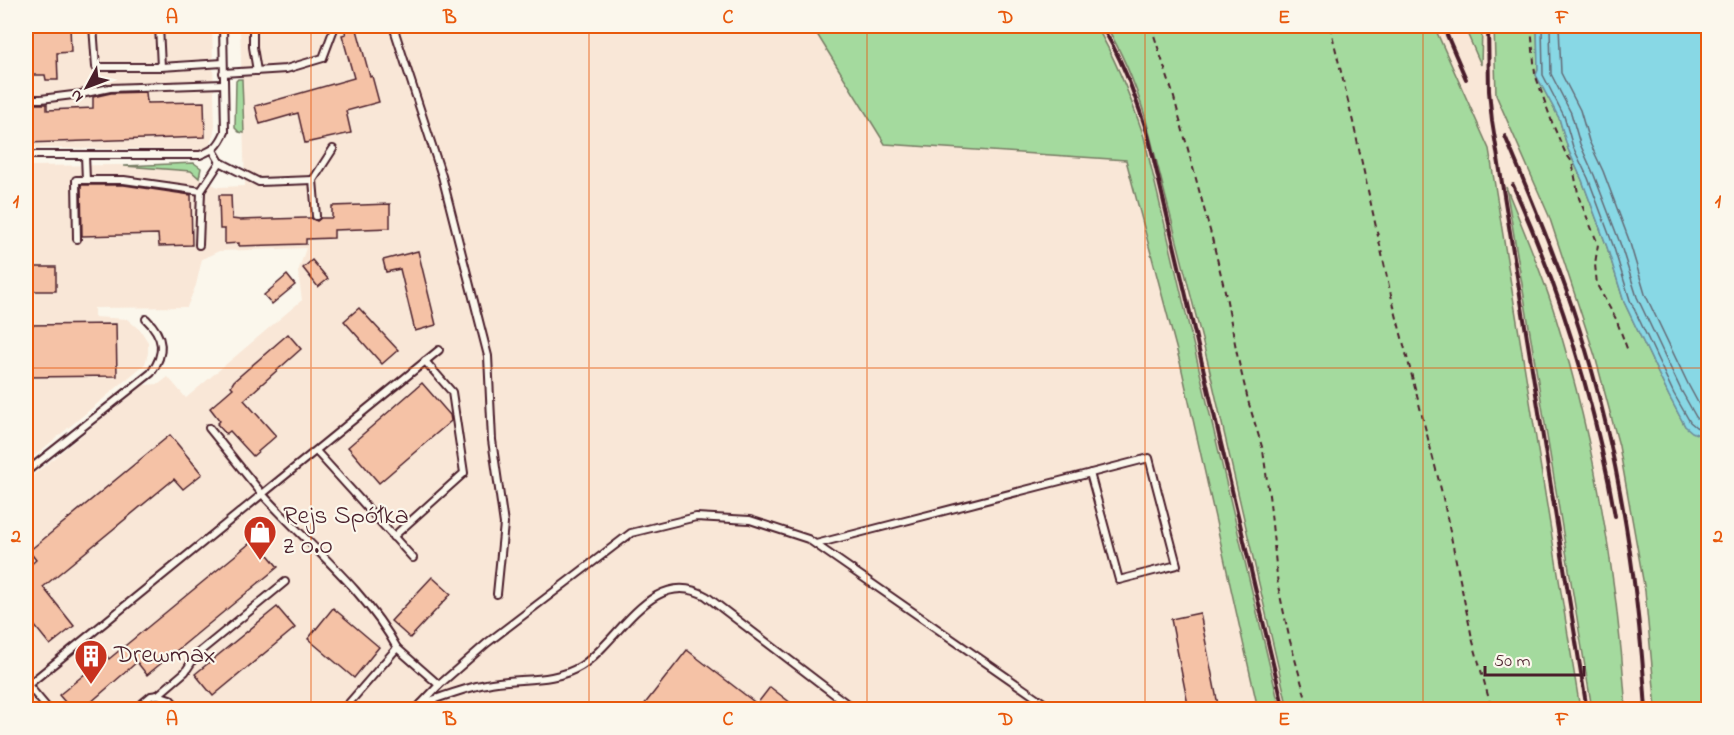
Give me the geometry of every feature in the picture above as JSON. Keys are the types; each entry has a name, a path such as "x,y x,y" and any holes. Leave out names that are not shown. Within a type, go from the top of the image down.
{"lane":[{"path":"93,26 96,67 161,67 223,63"},
{"path":"159,26 161,67"},
{"path":"26,155 200,155 213,150 220,145 225,132 223,26"},
{"path":"253,26 253,47 257,71"},
{"path":"223,73 286,69 323,58 335,26"},
{"path":"393,26 442,176 488,356 492,440 504,524 497,594"},
{"path":"26,99 81,94 110,88 223,84"},
{"path":"316,216 313,180 333,149"},
{"path":"213,150 220,162 259,182 313,180"},
{"path":"85,155 86,180"},
{"path":"199,244 201,191 220,162"},
{"path":"77,239 76,180 124,180 201,191"},
{"path":"26,472 152,373 160,355 161,342 158,332 146,319"},
{"path":"50,710 27,684 439,350"},
{"path":"393,537 464,473 452,392 425,361"},
{"path":"209,428 263,494 360,597 386,628 396,648 439,685"},
{"path":"316,451 412,558"},
{"path":"816,544 1090,473 1149,458 1177,565 1119,580 1090,473"},
{"path":"418,707 439,685 487,644 632,533 696,517 750,520 808,539 1054,710"},
{"path":"158,695 185,672 197,654 285,582"},
{"path":"418,707 487,683 568,673 600,651 633,614 657,595 682,589 696,590 706,596 855,710"},
{"path":"343,710 396,648"},
{"path":"134,710 151,696 158,695 170,699 180,710"},
{"path":"418,707 427,710"}],"path":[{"path":"1151,26 1173,94 1212,238 1226,291 1243,382 1263,450 1278,586 1309,710"},
{"path":"1330,26 1390,291 1442,493 1472,638 1492,710"},
{"path":"1531,26 1535,74 1553,125 1572,162 1579,198 1598,244 1595,264 1597,285 1616,319 1628,351"}],"shaded area":[{"path":"26,26 212,26 215,126 210,144 199,150 26,148"},
{"path":"240,26 812,26 885,144 1126,160 1181,366 1258,709 26,709 26,481 143,385 159,384 168,377 186,398 302,300 298,272 306,248 219,251 202,259 196,285 187,307 94,308 94,317 127,319 141,331 148,342 145,364 26,463 26,166 120,165 191,171 199,178 218,187 245,186"},
{"path":"1096,26 1106,26 1118,46 1145,116 1208,363 1288,709 1280,709 1128,90 1109,47"},
{"path":"1434,26 1464,26 1481,64 1482,26 1494,26 1496,95 1549,216 1595,356 1619,446 1645,591 1656,709 1626,709 1615,596 1602,503 1590,446 1554,313 1507,191 1592,709 1580,709 1489,149"}],"green space":[{"path":"812,26 1096,26 1123,80 1144,137 1280,709 1258,709 1181,366 1126,160 885,144"},
{"path":"1106,26 1434,26 1489,149 1580,709 1288,709 1208,363 1145,116 1128,70"},
{"path":"1464,26 1482,26 1481,65"},
{"path":"1494,26 1537,26 1538,70 1536,75 1559,118 1568,149 1607,247 1624,302 1685,426 1708,439 1708,709 1656,709 1645,591 1619,446 1595,356 1549,216 1496,95"},
{"path":"242,79 244,133 235,128 236,81"},
{"path":"194,163 201,168 199,178 191,171 124,166"},
{"path":"1506,187 1550,299 1582,412 1610,560 1626,709 1592,709"}],"water":[{"path":"1537,26 1708,26 1708,439 1685,426 1624,302 1607,247 1568,149 1559,118 1536,75 1538,70"}],"building":[{"path":"26,26 70,26 71,52 57,53 58,80 46,80 45,75 26,75"},
{"path":"343,26 356,26 379,102 346,111 351,133 305,143 298,113 260,124 255,106 354,78 342,35 346,34"},
{"path":"146,92 147,103 204,102 205,137 26,143 26,104 47,104 47,110 93,108 93,97 111,93"},
{"path":"81,185 124,185 191,195 192,245 159,246 158,234 82,236"},
{"path":"219,195 231,195 232,219 240,220 311,218 317,221 321,218 332,218 332,206 390,204 390,228 334,230 334,238 306,239 306,244 239,246 239,243 225,244 225,229 220,229"},
{"path":"418,251 436,325 415,331 400,269 386,272 383,260"},
{"path":"312,260 328,279 318,287 303,268"},
{"path":"26,267 56,267 56,291 26,291"},
{"path":"287,275 295,285 272,304 264,295"},
{"path":"359,308 398,350 382,364 344,321"},
{"path":"116,324 117,376 26,377 26,325"},
{"path":"288,334 301,349 244,400 276,436 253,456 230,431 226,434 217,424 220,421 210,408 233,388 231,386 234,381"},
{"path":"422,383 450,415 451,421 379,483 348,447"},
{"path":"170,435 202,474 183,489 174,479 43,587 74,626 50,645 26,615 26,569 36,560 29,551"},
{"path":"255,539 278,567 147,675 137,662 82,710 72,710 59,695 107,656 109,659"},
{"path":"432,577 451,594 410,638 391,621"},
{"path":"277,607 295,628 213,696 195,674"},
{"path":"333,608 379,647 354,678 308,639"},
{"path":"1200,613 1219,710 1189,710 1171,619"},
{"path":"687,650 757,704 770,687 800,710 640,710"}],"railway":[{"path":"1101,26 1122,65 1148,135 1284,710"},
{"path":"1443,26 1466,79"},
{"path":"1456,26 1458,32"},
{"path":"1488,26 1492,121 1587,710"},
{"path":"1505,136 1571,303 1605,421 1616,469 1632,565 1646,710"},
{"path":"1513,185 1546,265 1574,347 1597,431 1615,516"}],"place":[{"name":"Rejs Spółka z o.o","path":"260,561"},
{"name":"Drewmax","path":"91,685"}]}
